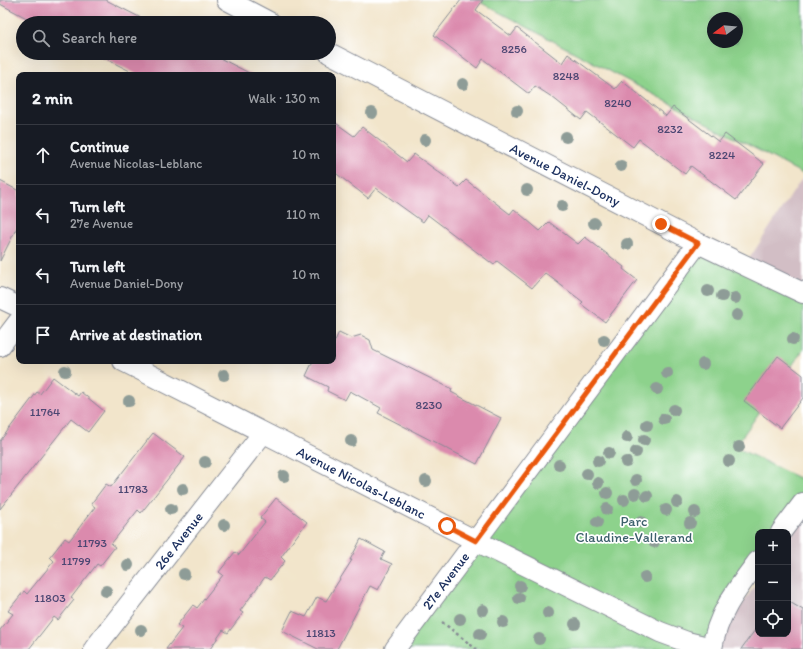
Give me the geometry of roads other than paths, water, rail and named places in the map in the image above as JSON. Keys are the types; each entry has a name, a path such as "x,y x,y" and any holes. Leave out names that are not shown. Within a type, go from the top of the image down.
{"street":[{"path":"227,0 258,16"},
{"name":"Avenue Daniel-Dony","path":"336,57 698,243 803,293"},
{"name":"27e Avenue","path":"395,649 698,243"},
{"path":"0,298 16,306"},
{"path":"0,346 16,325"},
{"name":"Avenue Nicolas-Leblanc","path":"129,364 476,541 660,632 712,649"},
{"name":"26e Avenue","path":"94,649 263,433"},
{"path":"783,529 803,503"},
{"path":"712,649 718,622 724,609 756,565"}],"park label":[{"name":"Parc Claudine-Vallerand","path":"634,530"}]}
